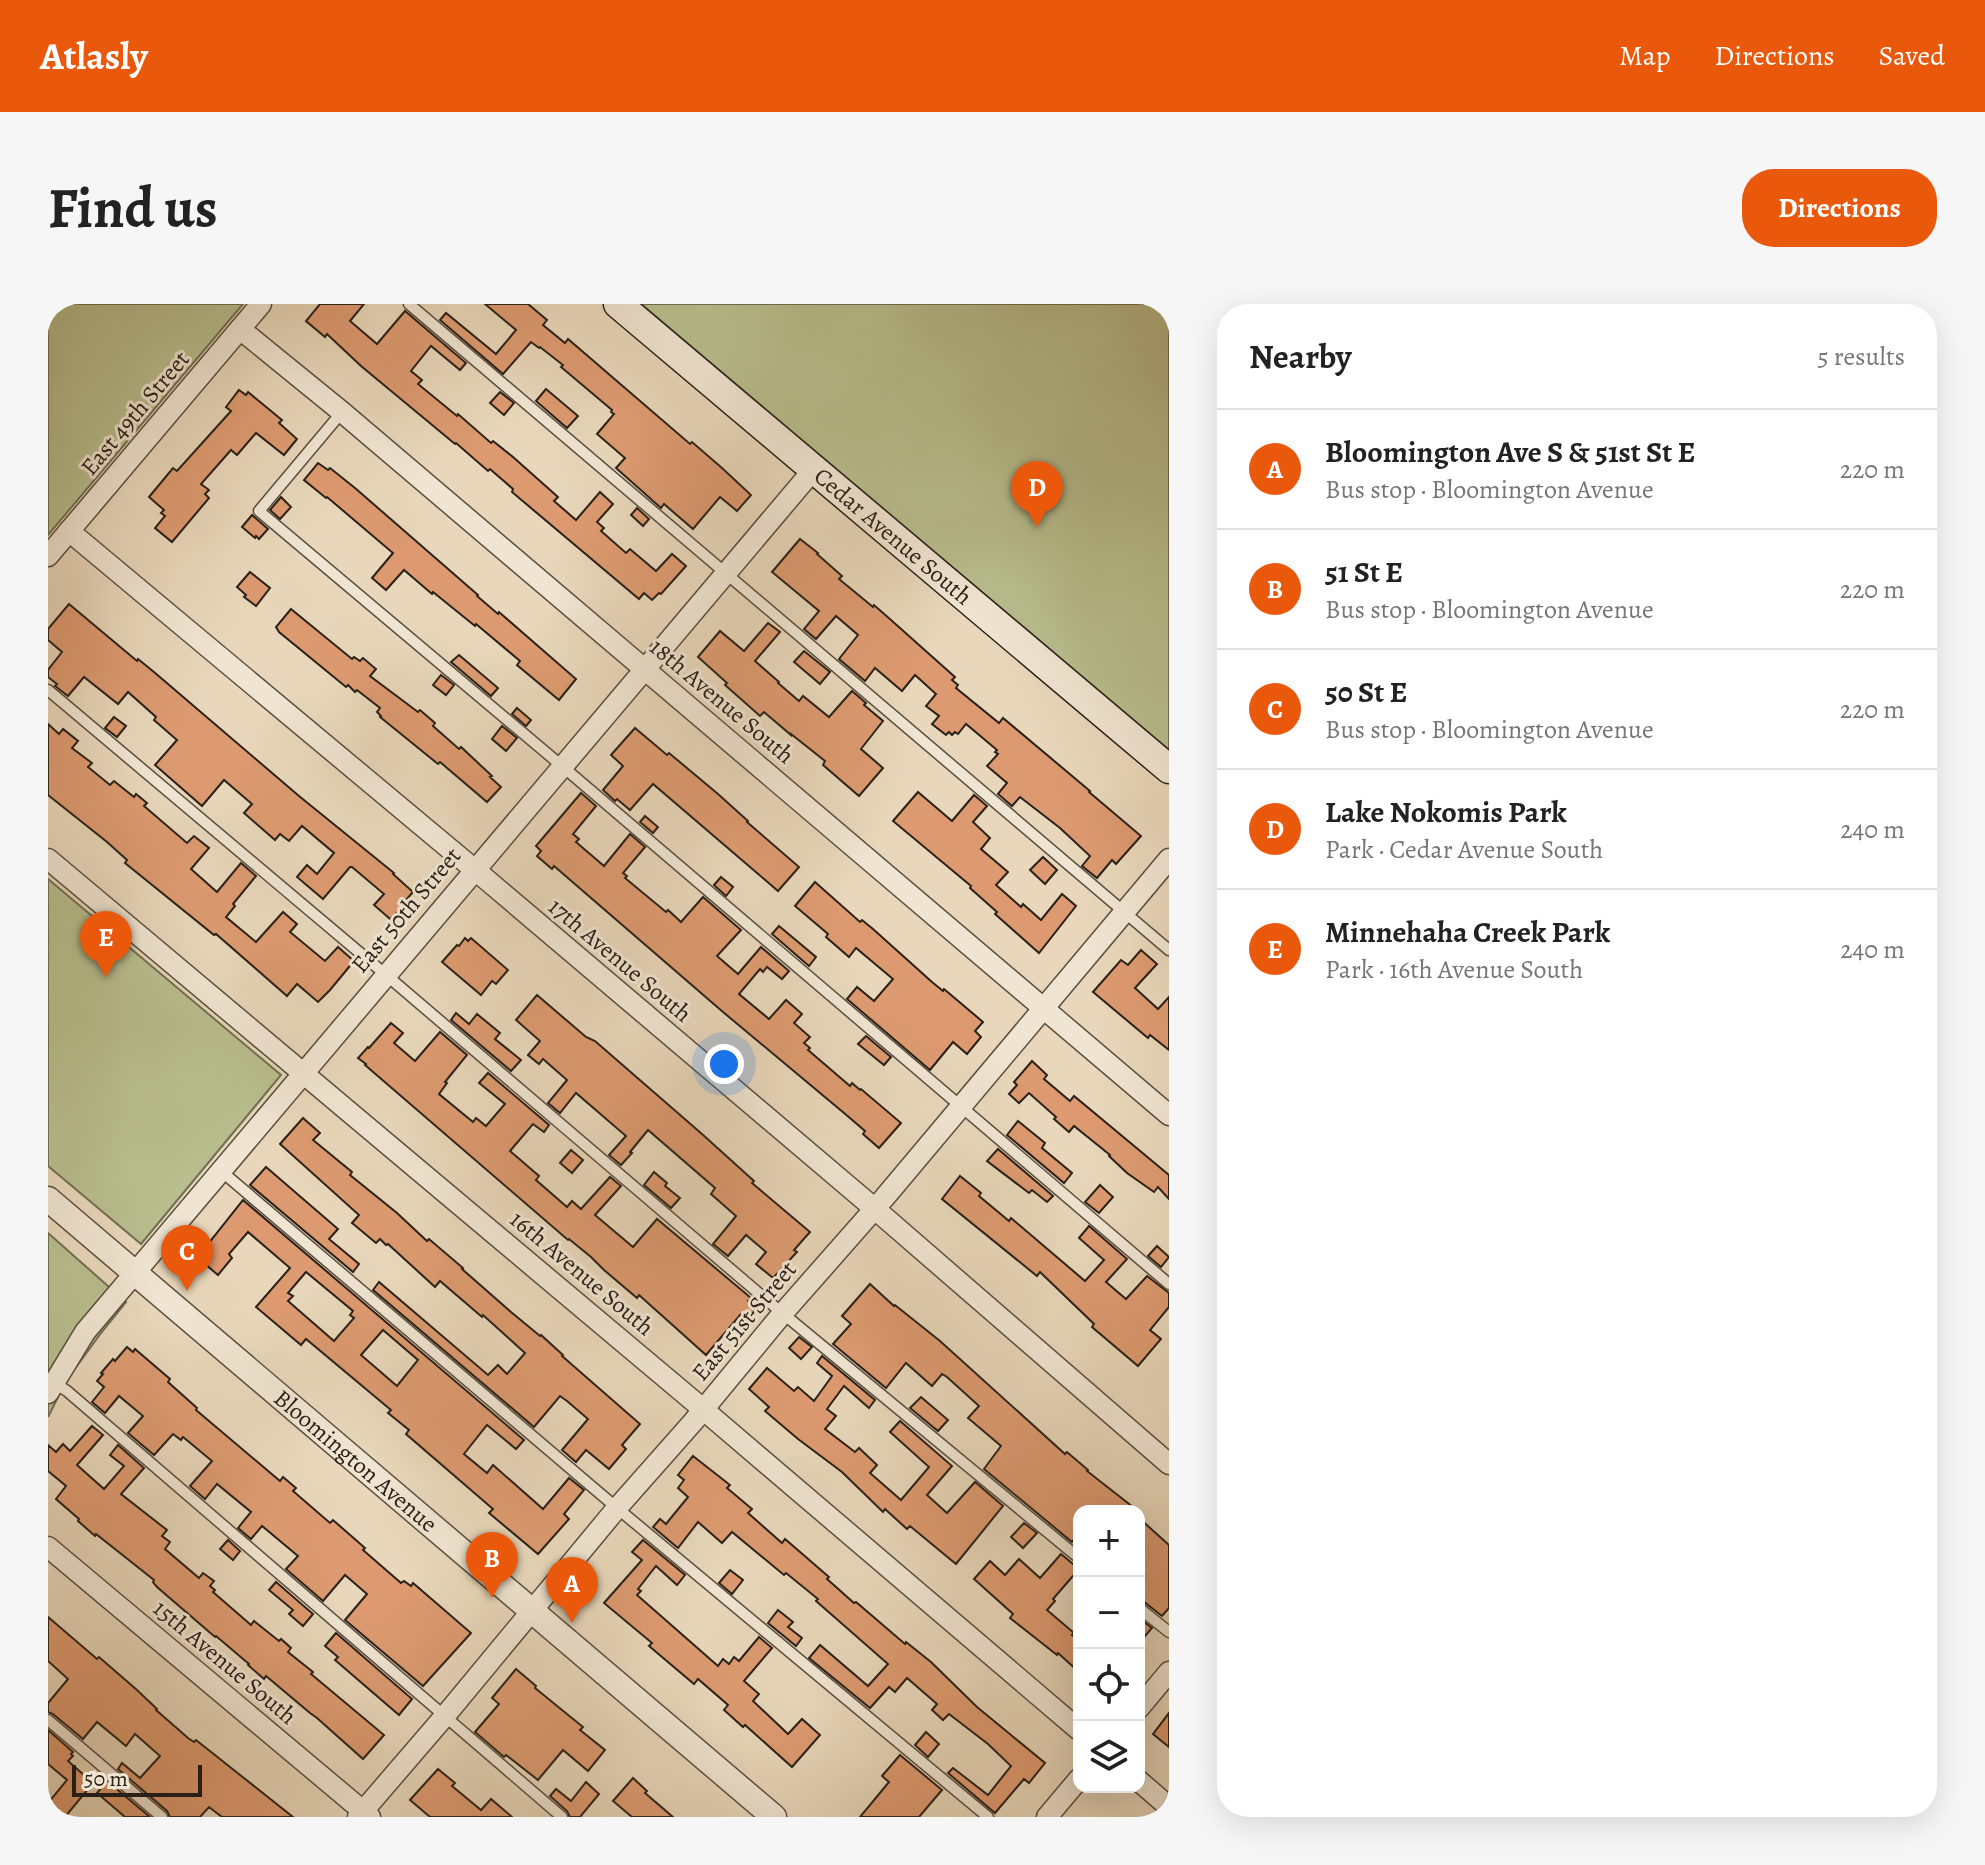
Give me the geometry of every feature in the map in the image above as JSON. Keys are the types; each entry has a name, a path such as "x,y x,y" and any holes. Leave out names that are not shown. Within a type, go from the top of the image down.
{"main road":[{"name":"Cedar Avenue South","path":"618,304 1169,769"}],"street":[{"name":"East 49th Street","path":"48,556 261,304"},
{"name":"18th Avenue South","path":"240,329 342,412 1169,1115"},
{"name":"East 50th Street","path":"51,1387 85,1332 814,469"},
{"name":"17th Avenue South","path":"69,531 875,1209 1169,1464"},
{"name":"16th Avenue South","path":"48,859 1073,1725"},
{"name":"East 51st Street","path":"364,1815 617,1508 875,1209 1169,859"},
{"name":"Bloomington Avenue","path":"48,1199 774,1817"},
{"name":"15th Avenue South","path":"48,1547 364,1815"},
{"path":"1145,1701 1169,1672"},
{"path":"1047,1817 1073,1786"},
{"path":"1145,1786 1169,1807"}],"lane":[{"path":"409,304 1169,950"},
{"path":"342,412 259,511 1169,1284"},
{"path":"48,690 783,1313 1073,1553"},
{"path":"220,1170 617,1508 988,1817"},
{"path":"51,1387 562,1817"},
{"path":"1145,1613 1169,1632"},
{"path":"48,1720 162,1817"}],"green space":[{"path":"48,304 243,304 48,535"},
{"path":"641,304 1169,304 1169,750"},
{"path":"48,879 281,1075 141,1244 48,1166"},
{"path":"48,1233 126,1302 66,1381 48,1417"}],"building":[{"path":"320,304 364,304 350,321 377,344 405,311 466,363 460,370 431,346 411,371 422,380 418,384 513,457 558,497 554,501 576,520 600,492 613,504 597,522 604,528 601,531 626,553 630,549 656,571 672,554 686,566 661,594 652,600 644,593 639,599 512,492 513,489 490,469 488,471 455,444 327,334 325,337 306,321"},
{"path":"485,304 528,304 547,320 543,325 565,343 568,339 751,495 737,511 720,497 693,529 664,504 661,508 616,468 625,458 597,434 614,414 612,410 561,367 563,365 531,342 503,374 440,320 446,313 496,354 516,330"},
{"path":"546,389 578,416 567,428 536,401"},
{"path":"239,390 246,395 248,392 282,420 279,423 297,439 284,455 256,433 237,455 231,450 201,484 209,490 205,494 209,498 172,542 155,528 165,516 161,513 164,510 149,497 173,468 177,471 231,411 226,407"},
{"path":"500,392 514,403 504,415 490,403"},
{"path":"318,463 328,470 330,468 355,488 576,679 559,700 517,665 520,661 476,624 432,594 404,570 386,590 372,578 393,553 304,480"},
{"path":"281,497 291,507 280,519 270,510"},
{"path":"637,508 649,519 643,526 631,515"},
{"path":"252,515 268,529 259,539 242,527"},
{"path":"800,539 842,576 839,579 874,605 955,677 952,680 958,685 956,688 999,723 1003,718 1141,836 1116,864 1112,860 1097,878 1082,866 1090,856 1060,828 1020,797 1012,806 998,794 1007,783 987,766 998,754 995,752 997,750 966,724 958,734 949,732 946,735 932,724 939,716 926,706 936,694 915,675 902,691 875,668 865,681 839,659 858,635 836,616 816,639 804,629 819,611 772,572"},
{"path":"250,572 270,588 256,606 237,587"},
{"path":"69,604 394,873 413,892 398,914 390,919 374,905 384,894 352,867 323,899 297,877 307,865 317,874 334,853 302,826 289,841 280,834 275,840 244,813 252,804 224,780 202,806 155,765 177,740 128,692 118,704 84,677 68,696 55,686 57,684 48,677 48,670 62,652 48,640 48,629"},
{"path":"291,609 352,659 354,657 360,661 363,658 376,669 370,676 418,712 420,710 435,723 433,726 459,749 461,747 501,787 487,802 380,717 377,712 380,708 357,690 355,692 348,685 346,687 279,632 276,627"},
{"path":"768,623 780,632 755,661 799,701 803,696 829,717 852,691 883,721 861,749 883,768 859,796 823,765 825,761 764,712 760,716 698,657 720,631 744,651"},
{"path":"804,651 830,672 820,684 794,662"},
{"path":"459,655 498,688 491,696 451,662"},
{"path":"441,675 454,685 446,695 433,685"},
{"path":"517,708 531,720 526,726 512,714"},
{"path":"114,717 126,726 117,737 105,728"},
{"path":"48,724 59,734 63,729 78,741 72,748 92,763 88,767 110,785 114,781 134,797 136,794 147,803 144,806 187,843 194,836 209,848 191,869 217,892 241,863 256,876 226,917 256,942 283,912 297,924 290,932 325,961 338,947 354,961 330,990 318,1002 297,984 287,996 216,934 125,863 127,860 107,842 48,795"},
{"path":"502,726 517,738 506,751 492,739"},
{"path":"635,728 718,794 799,867 778,891 653,784 630,810 603,790 623,766 611,755"},
{"path":"918,792 952,821 974,795 987,806 973,822 990,838 981,849 1008,872 996,885 1021,907 1023,904 1041,920 1062,894 1076,906 1039,953 995,914 997,912 971,886 893,821"},
{"path":"581,793 596,806 573,834 579,839 576,842 604,866 630,834 645,847 623,873 627,876 625,878 681,922 703,897 741,930 717,956 738,974 761,947 789,971 782,979 767,967 763,972 760,969 739,994 769,1019 786,1000 802,1014 794,1023 810,1037 804,1043 810,1048 808,1050 901,1123 879,1148 844,1113 554,866 552,869 537,856 541,851 536,846"},
{"path":"645,816 658,827 653,833 640,822"},
{"path":"1043,857 1057,870 1045,884 1030,870"},
{"path":"721,877 733,887 726,896 714,885"},
{"path":"815,882 983,1022 975,1031 981,1037 967,1054 953,1042 930,1070 847,999 857,987 874,1001 893,979 856,948 849,957 795,906"},
{"path":"779,926 816,957 809,966 772,934"},
{"path":"465,938 468,941 471,938 508,970 496,984 492,981 481,995 442,962"},
{"path":"1141,950 1157,964 1135,988 1158,1009 1169,997 1169,1050 1150,1035 1148,1038 1093,992 1121,960 1128,965"},
{"path":"537,995 586,1037 595,1041 810,1232 794,1250 797,1252 773,1278 756,1264 766,1252 746,1235 728,1256 713,1244 736,1216 711,1194 715,1188 648,1130 621,1165 609,1155 626,1136 576,1093 560,1113 548,1103 567,1080 543,1059 539,1064 528,1055 540,1041 516,1020"},
{"path":"456,1013 469,1024 477,1014 500,1033 495,1039 521,1060 511,1071 451,1020"},
{"path":"391,1023 403,1033 394,1043 415,1061 440,1032 467,1055 439,1094 473,1122 476,1118 486,1126 505,1104 479,1083 488,1073 549,1125 544,1132 533,1124 510,1151 539,1176 536,1180 567,1207 572,1201 581,1209 610,1177 621,1186 595,1215 633,1247 657,1219 751,1298 748,1301 757,1308 747,1320 741,1314 706,1355 358,1058"},
{"path":"866,1036 891,1057 884,1065 858,1044"},
{"path":"1032,1061 1047,1075 1044,1079 1070,1101 1074,1096 1169,1175 1169,1199 1158,1187 1154,1192 1127,1173 1074,1126 1069,1132 1029,1093 1019,1103 1009,1094 1017,1085 1014,1082"},
{"path":"303,1118 320,1133 313,1140 352,1172 350,1175 463,1268 640,1424 622,1445 626,1449 609,1469 586,1450 576,1462 562,1450 588,1419 567,1401 560,1396 534,1427 373,1290 379,1282 488,1375 498,1365 507,1374 525,1353 440,1281 435,1287 388,1244 380,1239 376,1243 352,1223 359,1215 280,1144"},
{"path":"1018,1121 1045,1143 1042,1148 1072,1173 1064,1183 1007,1135"},
{"path":"998,1149 1053,1196 1047,1202 1032,1190 1029,1193 987,1161"},
{"path":"571,1150 583,1160 572,1173 560,1163"},
{"path":"266,1167 338,1229 329,1239 359,1264 353,1272 250,1185"},
{"path":"654,1172 680,1198 671,1208 644,1185"},
{"path":"960,1176 981,1193 979,1196 1009,1221 1011,1218 1085,1281 1104,1260 1079,1238 1089,1226 1127,1259 1106,1282 1126,1299 1147,1276 1169,1293 1169,1307 1150,1330 1161,1339 1138,1366 1092,1327 1094,1324 1040,1272 1037,1276 942,1199"},
{"path":"1100,1185 1113,1197 1099,1213 1085,1202"},
{"path":"243,1200 524,1440 516,1449 487,1425 464,1454 487,1473 493,1465 543,1509 569,1478 584,1490 564,1514 569,1519 538,1554 489,1513 493,1509 406,1434 409,1430 388,1413 391,1410 306,1339 301,1345 256,1307 290,1268 248,1232 229,1254 232,1258 218,1275 192,1253 203,1240 208,1244","holes":["306,1272 353,1311 350,1315 354,1318 334,1341 288,1301 293,1296 288,1293","383,1330 418,1360 397,1386 361,1355"]},
{"path":"1157,1246 1169,1257 1161,1267 1148,1256"},
{"path":"870,1284 940,1341 1065,1454 1067,1452 1130,1505 1073,1505 1072,1542 984,1469 1001,1446 968,1418 979,1406 942,1374 932,1386 906,1363 886,1388 833,1344 851,1324 842,1316"},
{"path":"799,1337 812,1347 801,1359 789,1348"},
{"path":"127,1347 133,1352 135,1349 170,1379 168,1382 196,1410 280,1481 283,1477 296,1488 293,1491 330,1523 333,1520 401,1583 404,1581 411,1586 413,1583 471,1633 423,1686 345,1620 367,1594 345,1575 323,1601 286,1569 298,1556 262,1526 251,1539 238,1528 251,1512 217,1484 205,1499 190,1486 212,1461 183,1437 181,1440 173,1434 154,1455 128,1433 143,1416 119,1396 105,1413 92,1402 104,1387 97,1381 101,1373"},
{"path":"822,1356 875,1400 869,1408 844,1386 827,1409 836,1416 825,1429 855,1452 859,1448 877,1465 870,1473 901,1500 929,1467 890,1432 900,1421 952,1466 927,1495 947,1513 975,1482 1003,1506 956,1564 910,1526 907,1529 885,1509 883,1512 842,1472 765,1411 769,1407 749,1389 767,1368 794,1391 798,1387 814,1401 832,1376 817,1363"},
{"path":"921,1397 948,1420 938,1431 910,1408"},
{"path":"92,1426 103,1435 77,1465 104,1489 124,1466 110,1455 118,1445 144,1468 121,1494 167,1530 162,1536 170,1542 165,1549 199,1578 203,1573 214,1581 210,1586 215,1590 213,1592 251,1625 254,1621 279,1641 281,1639 291,1648 288,1652 313,1672 311,1674 384,1735 363,1759 266,1676 264,1679 157,1587 154,1580 95,1536 56,1499 66,1486 48,1471 48,1445 56,1452 63,1444 70,1451"},
{"path":"693,1456 730,1485 727,1488 752,1509 748,1513 782,1543 785,1539 854,1603 931,1662 977,1707 1045,1763 1029,1783 1024,1779 995,1813 948,1773 953,1768 988,1795 1011,1766 988,1744 949,1714 943,1720 932,1710 937,1704 907,1678 895,1692 889,1687 870,1708 809,1658 820,1645 868,1686 888,1664 816,1601 818,1599 732,1532 722,1543 698,1522 678,1548 653,1527 660,1519 666,1524 688,1497 678,1488 684,1480 678,1475"},
{"path":"1024,1523 1037,1533 1023,1548 1011,1537"},
{"path":"1145,1523 1169,1545 1169,1608 1162,1616 1145,1603"},
{"path":"228,1540 240,1551 233,1560 220,1549"},
{"path":"643,1540 685,1575 677,1585 656,1566 638,1589 641,1591 637,1595 718,1666 723,1659 729,1664 734,1657 739,1661 759,1637 772,1648 744,1681 759,1694 753,1701 788,1734 802,1719 820,1735 792,1767 724,1710 728,1705 698,1679 694,1684 604,1603 642,1560 632,1552"},
{"path":"1061,1554 1073,1564 1073,1576 1047,1610 1073,1632 1073,1667 1010,1618 1013,1614 974,1579 990,1561 1005,1575 1019,1559 1040,1578"},
{"path":"730,1570 743,1580 732,1594 719,1583"},
{"path":"276,1582 313,1614 303,1626 289,1614 293,1610 269,1590"},
{"path":"778,1610 793,1622 788,1627 802,1638 796,1646 768,1623"},
{"path":"48,1617 97,1659 99,1657 188,1738 194,1742 196,1740 293,1817 222,1817 209,1807 200,1817 170,1817 118,1769 122,1763 140,1778 160,1756 135,1734 126,1746 97,1722 83,1739 48,1712 48,1703 68,1679 48,1661"},
{"path":"1145,1623 1152,1628 1145,1636"},
{"path":"336,1633 412,1699 399,1715 335,1660 338,1657 325,1646"},
{"path":"516,1669 605,1750 588,1771 563,1750 538,1780 475,1732 499,1704 492,1698"},
{"path":"1169,1713 1169,1747 1153,1734"},
{"path":"48,1730 73,1752 68,1761 93,1783 65,1817 48,1817 48,1803 67,1780 48,1764"},
{"path":"926,1732 939,1744 928,1757 915,1745"},
{"path":"900,1755 942,1790 919,1817 860,1817 889,1782 882,1776"},
{"path":"438,1769 455,1783 452,1786 481,1810 491,1799 512,1817 430,1817 410,1800"},
{"path":"633,1778 673,1817 632,1817 613,1801"},
{"path":"107,1781 150,1817 125,1817 97,1793"},
{"path":"586,1782 599,1794 580,1817 570,1817 550,1796 556,1789 571,1801"}],"place":[{"name":"Lake Nokomis Park","path":"1037,527"},
{"name":"Minnehaha Creek Park","path":"106,977"},
{"name":"50 St E","path":"187,1291"},
{"name":"51 St E","path":"492,1598"},
{"name":"Bloomington Ave S & 51st St E","path":"572,1623"}]}
